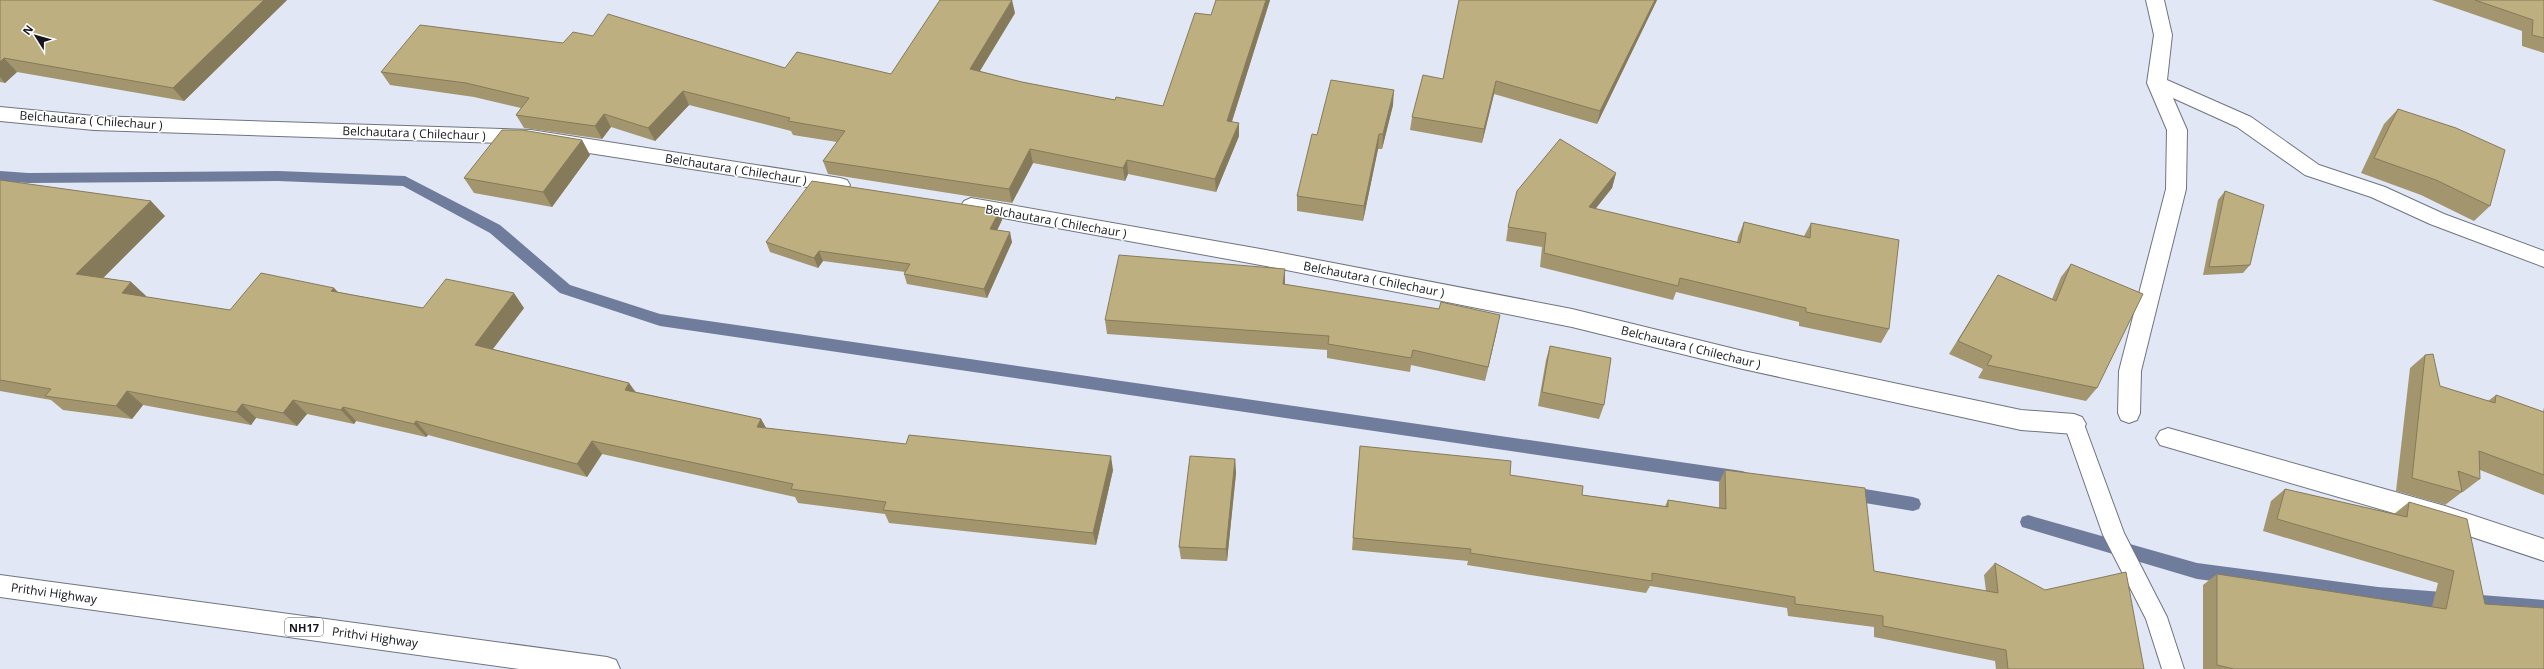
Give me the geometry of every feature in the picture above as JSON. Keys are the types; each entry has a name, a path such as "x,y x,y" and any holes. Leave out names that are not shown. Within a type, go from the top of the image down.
{"main road":[{"path":"2129,413 2130,371 2176,189 2177,130 2157,83 2163,34 2155,0"},
{"path":"2157,83 2244,122 2312,170 2378,192 2437,219 2544,259"},
{"name":"Belchautara ( Chilechaur )","path":"0,114 94,123 531,137 863,189"},
{"name":"Belchautara ( Chilechaur )","path":"950,203 1266,258 1557,314 1743,360 2021,420 2074,424"},
{"path":"2168,438 2445,517 2544,550"},
{"name":"Prithvi Highway","path":"0,586 607,669"}],"lane":[{"path":"2074,424 2114,535 2156,618 2173,669"}],"building":[{"path":"0,0 264,0 173,88 4,58 0,62"},
{"path":"940,0 1012,0 970,69 1022,82 1115,100 1116,97 1163,106 1195,13 1211,15 1216,0 1266,0 1227,121 1239,123 1215,179 1127,160 1123,168 1030,149 1009,189 823,161 845,131 788,121 790,118 683,91 648,128 604,114 595,126 516,115 529,98 466,83 381,72 420,25 563,43 573,32 593,36 608,14 785,68 797,52 891,74"},
{"path":"1459,0 1655,0 1600,111 1496,81 1484,129 1412,117 1423,75 1443,79"},
{"path":"2475,0 2544,0 2544,38 2532,35 2533,20"},
{"path":"1331,80 1394,90 1383,134 1379,134 1364,206 1297,196 1312,134 1317,135"},
{"path":"2398,109 2456,128 2505,150 2490,206 2436,180 2374,158"},
{"path":"502,130 522,130 582,140 543,192 464,178"},
{"path":"1560,139 1616,173 1589,207 1740,243 1744,222 1810,238 1811,223 1899,240 1889,329 1806,312 1806,308 1680,278 1678,286 1544,253 1546,233 1508,227 1517,191"},
{"path":"0,180 151,201 76,274 131,282 122,293 230,310 261,273 334,288 331,291 423,308 446,279 514,293 475,345 629,383 625,390 761,419 757,427 906,444 909,435 1111,456 1093,533 883,510 886,502 791,489 793,484 592,441 577,464 416,421 414,424 343,407 341,410 293,400 283,413 242,404 236,412 127,391 116,406 45,396 51,389 0,380"},
{"path":"812,181 1000,210 990,229 1010,232 984,289 904,274 910,264 819,251 814,258 766,242"},
{"path":"2225,191 2264,205 2250,265 2209,267"},
{"path":"1119,255 1285,269 1283,284 1439,309 1441,302 1500,315 1488,367 1413,350 1411,358 1328,344 1329,336 1105,320"},
{"path":"2071,264 2143,294 2097,388 1987,365 1992,356 1958,341 1998,275 2056,301"},
{"path":"1550,346 1611,358 1604,405 1542,392"},
{"path":"2433,354 2440,386 2495,403 2496,395 2544,412 2544,475 2479,451 2480,479 2458,471 2462,492 2412,478 2425,355"},
{"path":"1360,446 1511,461 1510,475 1583,486 1582,495 1668,507 1668,500 1726,509 1725,470 1865,488 1874,571 1998,593 1995,563 2045,590 2126,572 2144,669 2008,669 2006,650 1883,626 1883,616 1795,604 1795,597 1652,573 1652,581 1470,553 1471,549 1353,538"},
{"path":"1190,456 1235,459 1226,549 1179,547"},
{"path":"2285,489 2407,517 2409,502 2467,519 2485,604 2544,608 2544,669 2234,669 2217,665 2217,574 2446,609 2454,571 2277,519"}],"waterway":[{"path":"0,176 28,178 278,176 405,181 495,229 565,289 660,320 1742,478"},
{"path":"1847,493 1913,504"},
{"path":"2028,522 2197,571 2378,595 2544,608"}]}
